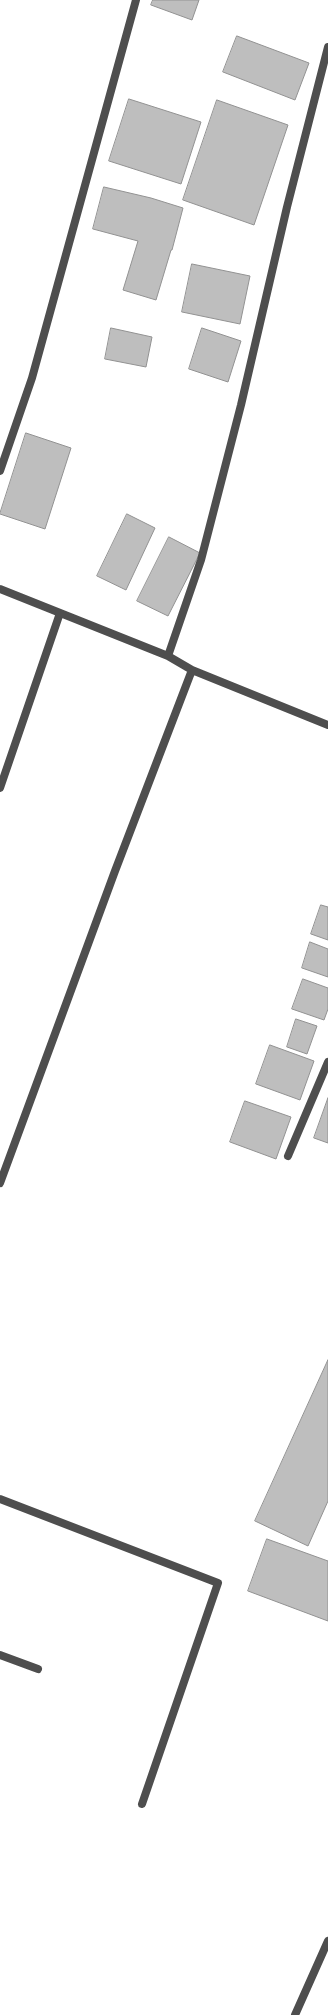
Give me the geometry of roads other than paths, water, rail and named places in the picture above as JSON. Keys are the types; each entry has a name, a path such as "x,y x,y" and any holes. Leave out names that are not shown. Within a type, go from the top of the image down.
{"street":[{"path":"0,471 32,378 136,0"},
{"path":"168,656 204,546 241,405 287,207 328,47"},
{"path":"0,589 168,656 192,670 328,725"},
{"path":"0,788 60,613"},
{"path":"0,1183 115,871 192,670"},
{"path":"288,1156 328,1062"},
{"path":"0,1499 218,1583 142,1804"},
{"path":"0,1655 38,1668"},
{"path":"295,2015 328,1941"}]}
